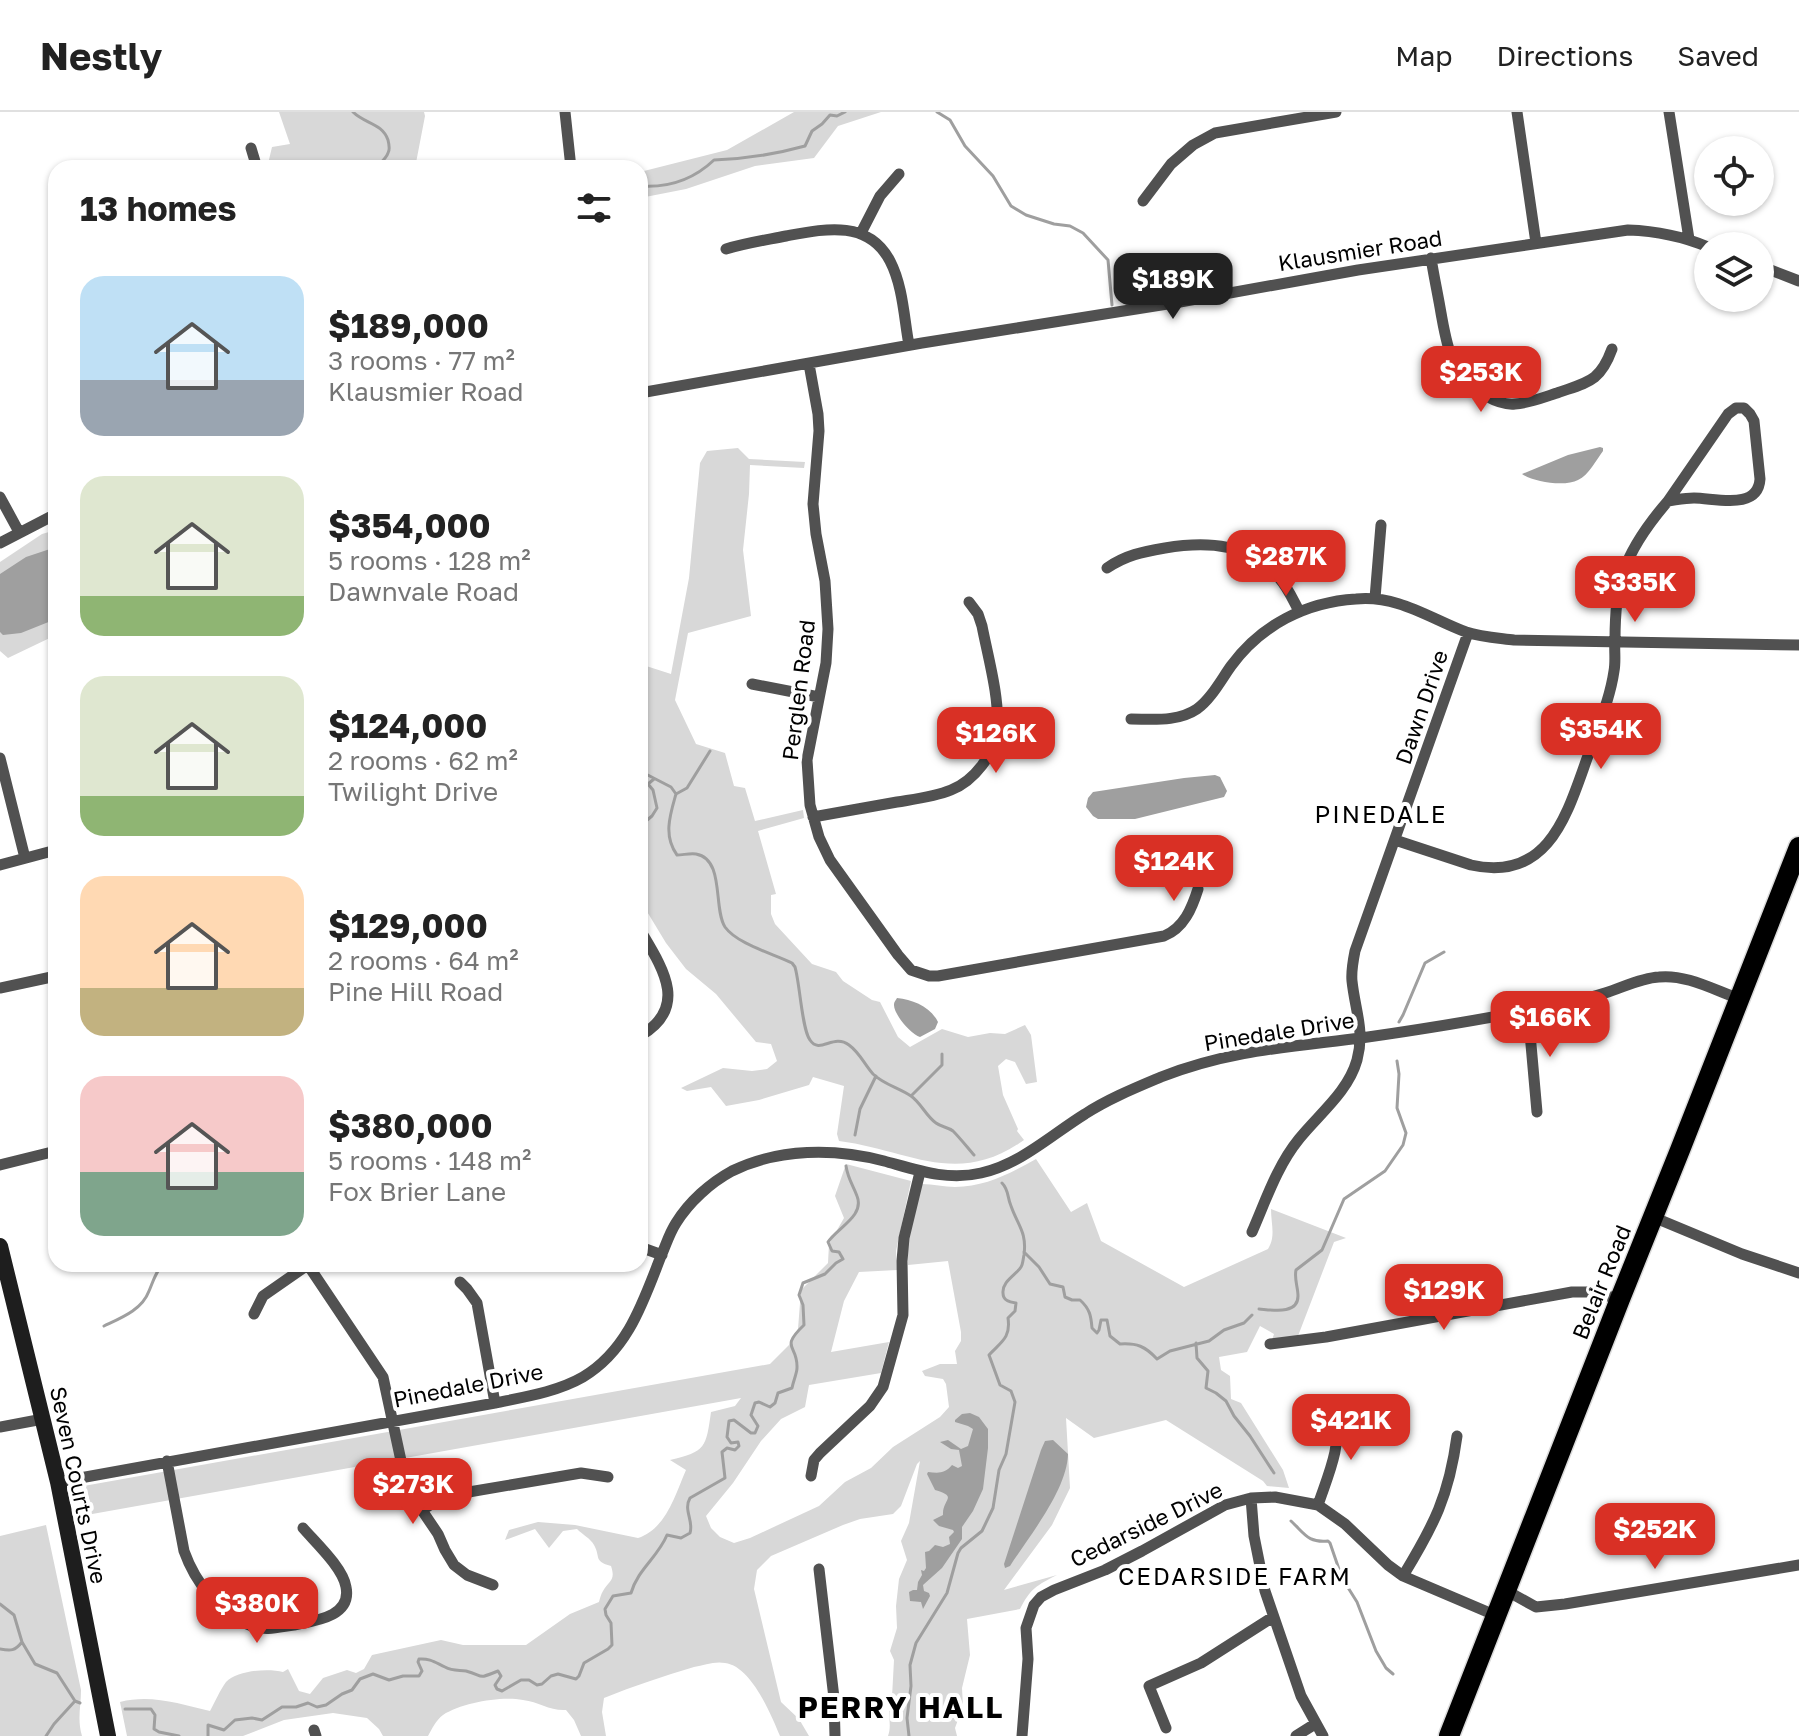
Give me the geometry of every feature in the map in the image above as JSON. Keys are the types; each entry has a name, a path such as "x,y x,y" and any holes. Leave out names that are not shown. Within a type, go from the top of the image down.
{"highway":[{"name":"Belair Road","path":"1449,1736 1740,999 1793,877 1799,847"}],"street":[{"path":"565,112 570,160"},
{"path":"1143,201 1171,164 1193,145 1215,133 1260,118 1336,112"},
{"path":"1517,112 1536,243"},
{"path":"1669,112 1689,239"},
{"path":"251,148 255,160"},
{"path":"861,233 886,188 899,174"},
{"path":"726,249 817,230 838,229 861,233 878,245 890,261 900,292 909,345"},
{"name":"Klausmier Road","path":"648,392 1431,258 1628,230 1646,230 1694,241"},
{"path":"1431,258 1447,346 1462,379 1480,394 1514,404 1548,396 1593,379 1603,371 1612,349"},
{"path":"1774,271 1799,281"},
{"name":"Perglen Road","path":"809,364 819,431 813,504 828,607 827,654 807,760 809,794 819,837 837,869 898,955 911,970 938,976 1170,933 1184,920 1198,889"},
{"path":"1395,840 1484,867 1522,861 1547,845 1563,821 1608,696 1615,668 1616,604 1622,575 1633,548 1728,414 1740,407 1748,411 1756,432 1760,479 1757,492 1739,500 1693,498 1668,501"},
{"path":"0,497 19,532"},
{"path":"0,543 48,518"},
{"path":"1375,598 1381,525"},
{"path":"1107,568 1127,555 1188,544 1220,545 1245,553 1268,567 1284,583 1299,611"},
{"path":"1131,719 1180,717 1199,708 1249,644 1275,623 1299,611 1342,600 1375,598 1411,607 1468,633 1514,640 1799,645"},
{"path":"813,817 924,798 952,790 979,769 994,741 997,714 982,626 969,602"},
{"name":"Dawn Drive","path":"1252,1232 1288,1156 1342,1089 1356,1065 1362,1038 1351,978 1355,951 1468,633"},
{"path":"752,684 819,697"},
{"path":"0,758 25,858"},
{"path":"0,865 48,852"},
{"path":"648,944 664,971 669,997 660,1020 648,1031"},
{"name":"Pinedale Drive","path":"58,1482 495,1403 568,1384 581,1378 620,1346 636,1319 675,1225 691,1204 730,1172 748,1165 785,1155 826,1152 852,1154 920,1172 961,1176 978,1174 1025,1155 1099,1106 1189,1067 1247,1052 1362,1038 1528,1011 1582,1000 1658,977 1680,977 1740,999"},
{"path":"0,988 48,978"},
{"path":"1528,1011 1537,1112"},
{"path":"0,1165 48,1153"},
{"path":"811,1476 814,1460 870,1406 883,1387 903,1315 902,1252 920,1172"},
{"path":"1653,1217 1742,1254 1799,1273"},
{"name":"Seven Courts Drive","path":"0,1246 58,1482 108,1736"},
{"path":"648,1250 662,1255"},
{"path":"254,1314 263,1296 298,1272"},
{"path":"314,1272 377,1365 388,1390 405,1479 411,1494 454,1565 467,1575 493,1585"},
{"path":"460,1282 477,1303 495,1403"},
{"path":"1270,1344 1326,1337 1572,1292 1591,1292 1620,1299"},
{"path":"1318,1505 1335,1453 1336,1413"},
{"path":"0,1427 43,1419"},
{"path":"1403,1576 1438,1514 1449,1482 1457,1436"},
{"path":"167,1461 189,1564 212,1599 239,1620 267,1629 318,1621 333,1615 343,1603 347,1593 341,1574 303,1528"},
{"path":"422,1510 457,1494 581,1473 608,1477"},
{"name":"Cedarside Drive","path":"1022,1736 1028,1659 1026,1628 1030,1613 1041,1597 1105,1570 1225,1505 1251,1498 1275,1497 1318,1505 1345,1524 1403,1576 1497,1616"},
{"path":"1251,1498 1260,1572 1273,1617 1301,1696 1323,1736"},
{"path":"1507,1591 1536,1607 1799,1565"},
{"path":"819,1569 834,1698 835,1736"},
{"path":"1166,1728 1149,1686 1201,1663 1273,1617"},
{"path":"1296,1736 1315,1724"}],"shaded area":[{"path":"279,112 424,112 425,116 417,160 269,160 272,147 290,144"},
{"path":"794,112 881,112 838,126 814,158 755,166 686,189 648,196 648,170 727,150"},
{"path":"1600,447 1603,451 1589,471 1572,482 1549,483 1522,474 1568,455"},
{"path":"738,448 749,459 805,462 804,468 750,465 743,550 751,616 688,633 675,700 696,744 725,753 734,786 745,788 755,821 803,810 804,818 758,831 776,894 771,895 771,914 775,924 812,964 836,972 843,981 880,1002 898,1037 910,1047 942,1029 968,1037 1005,1034 1025,1025 1031,1035 1037,1082 1026,1084 1015,1062 1006,1059 998,1066 1003,1095 1017,1131 1024,1140 1000,1154 977,1162 954,1164 839,1141 837,1134 844,1086 813,1077 809,1085 726,1106 711,1087 687,1091 681,1088 723,1068 752,1071 767,1069 777,1061 771,1044 756,1042 716,994 686,969 648,913 648,667 671,674 689,578 700,463 707,451"},
{"path":"48,532 48,639 8,658 0,651 0,562"},
{"path":"48,550 48,622 21,633 3,635 0,632 0,574 26,557"},
{"path":"1215,775 1220,777 1227,791 1224,797 1135,819 1098,819 1086,807 1093,792"},
{"path":"897,998 926,1008 938,1022 935,1029 920,1037 912,1032 896,1013 894,1004"},
{"path":"1036,1159 1071,1212 1087,1203 1101,1241 1184,1287 1268,1249 1272,1235 1271,1209 1346,1238 1334,1242 1298,1336 1272,1340 1274,1334 1260,1326 1247,1352 1219,1357 1221,1370 1230,1376 1231,1399 1241,1403 1283,1470 1289,1488 1267,1486 1166,1420 1094,1438 1066,1418 1070,1488 1052,1525 1004,1590 1057,1575 1035,1588 1020,1609 967,1619 970,1655 962,1688 963,1706 955,1728 957,1736 888,1736 894,1660 890,1651 897,1628 899,1579 907,1560 901,1541 909,1523 920,1461 901,1506 893,1514 843,1525 771,1556 757,1570 754,1589 781,1702 799,1719 809,1736 780,1736 751,1682 734,1666 717,1662 671,1674 604,1698 602,1712 606,1736 581,1736 566,1710 523,1700 503,1699 451,1711 438,1719 428,1736 383,1736 367,1718 333,1713 284,1720 243,1736 127,1736 120,1702 154,1699 210,1711 226,1682 245,1673 262,1670 283,1672 288,1669 299,1691 310,1694 323,1678 347,1670 356,1673 364,1669 372,1655 441,1640 463,1645 526,1645 570,1614 599,1602 612,1578 612,1571 611,1566 600,1560 593,1543 577,1529 563,1531 549,1548 535,1529 505,1540 509,1530 538,1522 575,1525 638,1538 648,1534 663,1519 686,1470 670,1460 697,1451 708,1433 711,1412 735,1406 741,1398 81,1516 76,1492 78,1487 770,1364 789,1345 798,1329 801,1290 828,1263 829,1244 844,1218 835,1196 846,1164 911,1181 896,1251 897,1270 859,1272 844,1301 831,1352 889,1342 881,1373 809,1385 805,1407 781,1419 761,1441 706,1516 711,1528 720,1537 734,1543 750,1538 819,1506 845,1482 871,1468 893,1447 940,1417 949,1407 943,1379 925,1376 922,1371 940,1364 957,1364 955,1351 961,1341 961,1332 948,1261 908,1265 907,1246 922,1184 977,1185"},
{"path":"962,1414 979,1417 988,1429 983,1489 962,1527 962,1539 942,1568 923,1585 930,1596 923,1609 921,1602 910,1601 909,1592 917,1590 921,1570 926,1568 925,1552 935,1545 943,1547 950,1544 949,1537 954,1532 933,1520 943,1515 948,1497 935,1490 927,1474 944,1471 952,1465 962,1466 959,1450 940,1442 948,1440 961,1449 968,1446 973,1429 955,1420"},
{"path":"1053,1440 1068,1454 1061,1482 1037,1526 1010,1566 1005,1568 1041,1450 1045,1441"},
{"path":"46,1525 81,1690 79,1718 82,1736 0,1736 0,1536"}],"waterway":[{"path":"353,112 385,134 389,152 383,160"},
{"path":"648,186 680,181 714,160 760,156 805,146 812,131 830,115 845,112"},
{"path":"937,112 950,120 965,146 993,176 1011,206 1026,215 1070,226 1083,233 1108,260 1112,305"},
{"path":"710,751 687,788 676,794 669,833 677,855 696,854 711,865 721,919 731,933 795,967 810,1040 818,1045 838,1041 849,1045 873,1074 911,1096 932,1120 953,1131 974,1155"},
{"path":"648,775 671,787 676,794"},
{"path":"648,784 654,779"},
{"path":"648,784 653,790 657,808 648,819"},
{"path":"1399,1022 1425,963 1444,952"},
{"path":"911,1096 942,1065 942,1054"},
{"path":"1259,1309 1283,1310 1294,1306 1298,1296 1296,1270 1322,1250 1344,1199 1385,1171 1403,1145 1406,1133 1397,1108 1397,1061"},
{"path":"855,1135 860,1109 876,1076"},
{"path":"208,1736 208,1725 224,1730 235,1720 262,1720 282,1707 308,1703 317,1707 326,1705 352,1690 360,1679 373,1674 389,1680 419,1676 422,1671 419,1659 481,1676 498,1671 501,1676 495,1685 502,1691 521,1680 537,1685 558,1674 576,1679 584,1663 612,1645 611,1623 605,1609 613,1596 631,1593 638,1577 667,1535 681,1538 690,1533 690,1498 725,1478 722,1452 727,1448 735,1450 739,1446 738,1442 731,1443 727,1437 729,1421 734,1420 755,1433 758,1426 751,1415 755,1403 770,1407 778,1393 792,1388 797,1360 791,1343 804,1325 799,1295 803,1283 825,1274 843,1259 839,1252 832,1251 828,1242 857,1210 857,1196 846,1166"},
{"path":"909,1736 910,1665 916,1643 947,1593 958,1553 982,1531 993,1508 1015,1402 1011,1391 1000,1385 989,1355 1004,1339 1008,1318 1015,1311 1016,1303 1009,1302 1003,1296 1003,1289 1021,1267 1025,1247 1002,1183"},
{"path":"1024,1252 1050,1284 1063,1287 1065,1297 1083,1303 1092,1328 1097,1333"},
{"path":"104,1326 130,1313 146,1298 158,1272"},
{"path":"1097,1333 1101,1320 1107,1320 1110,1336 1120,1344 1140,1346 1157,1359 1170,1351 1209,1341 1224,1330 1244,1323 1252,1315"},
{"path":"1196,1343 1197,1358 1208,1371 1206,1388 1226,1401 1274,1473"},
{"path":"1291,1521 1311,1539 1330,1543 1342,1578 1357,1602 1376,1651 1393,1674"},
{"path":"0,1604 14,1615 22,1642 35,1664 57,1673 75,1701 80,1703"},
{"path":"0,1649 12,1650 22,1642"},
{"path":"46,1736 75,1701"},
{"path":"125,1709 151,1709 155,1715 154,1729 179,1736"}],"district":[{"name":"PINEDALE","path":"1381,813"},
{"name":"CEDARSIDE FARM","path":"1235,1575"},
{"name":"PERRY HALL","path":"901,1707"}]}
